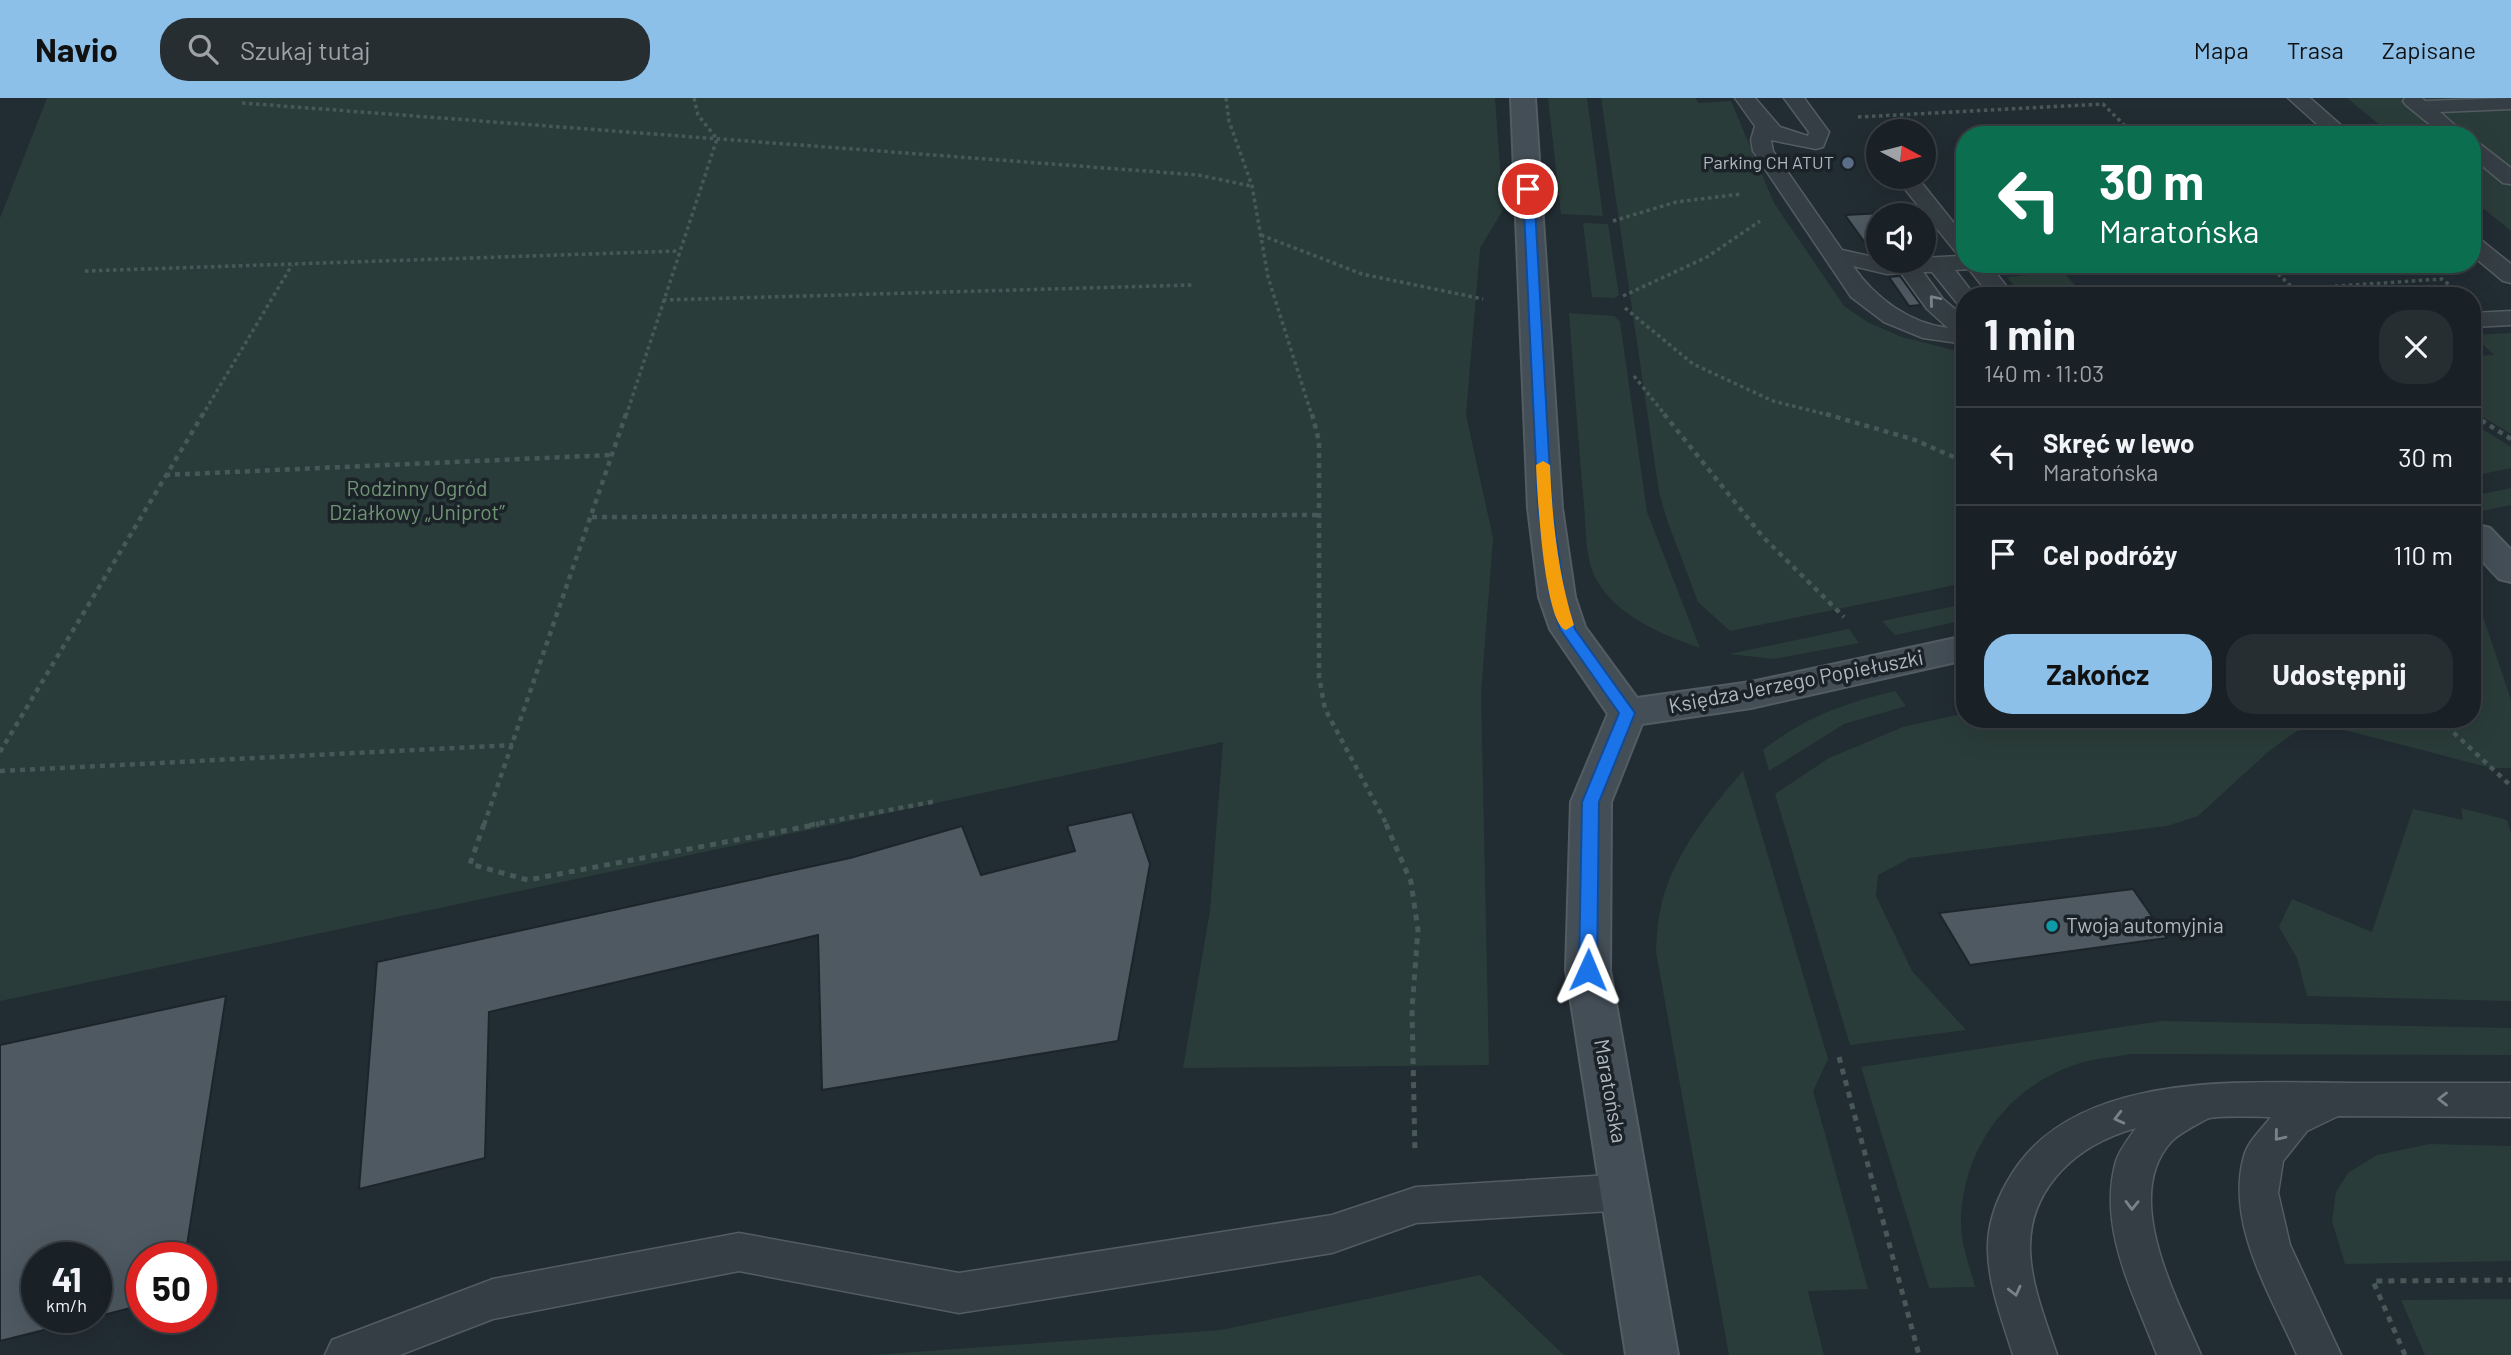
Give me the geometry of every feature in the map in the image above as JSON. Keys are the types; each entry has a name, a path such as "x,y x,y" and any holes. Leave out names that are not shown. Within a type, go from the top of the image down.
{"main road":[{"path":"1523,98 1545,508 1558,597 1568,629 1627,713"},
{"path":"2481,536 2511,529"},
{"path":"2481,543 2511,571"},
{"name":"Księdza Jerzego Popiełuszki","path":"1627,713 1751,695 1956,650"},
{"name":"Maratońska","path":"1627,713 1591,802 1588,970 1652,1355"}],"lane":[{"path":"1745,98 1764,127 1789,139 1816,143"},
{"path":"1794,98 1819,132 1816,143"},
{"path":"2298,98 2331,126"},
{"path":"2414,102 2511,103"},
{"path":"2414,102 2445,126"},
{"path":"1764,127 1761,140 1763,151 1859,292 1892,317 1932,333 1956,336"},
{"path":"1778,170 1783,157 1816,143"},
{"path":"2481,154 2511,177"},
{"path":"1916,189 1956,240"},
{"path":"2481,252 2511,276"},
{"path":"1832,255 1866,262"},
{"path":"1938,264 1956,263"},
{"path":"1938,264 1956,287"},
{"path":"1912,273 1935,304 1956,322"},
{"path":"1984,273 1995,287"},
{"path":"2481,320 2511,318"},
{"path":"2035,1355 2013,1287 2009,1237 2023,1188 2054,1150 2102,1122 2153,1109 2209,1102 2334,1099 2511,1100"},
{"path":"2319,1355 2270,1246 2259,1193 2264,1155 2271,1146 2293,1119 2334,1099"},
{"path":"2179,1355 2139,1255 2130,1208 2136,1161 2158,1128 2209,1102"},
{"path":"347,1355 493,1299 739,1252 959,1293 1332,1234 1416,1205 1627,1192"}],"path":[{"path":"694,98 693,103 699,119 717,139"},
{"path":"1226,98 1229,121 1252,186 1268,276 1303,381 1319,441 1320,677 1325,709 1390,832 1410,882 1418,930 1412,1009 1416,1205"},
{"path":"242,103 1198,175 1252,186"},
{"path":"1853,117 2103,104 2125,126"},
{"path":"717,139 610,455 592,517 470,864 528,880 937,801"},
{"path":"1613,221 1664,203 1720,194 1796,200"},
{"path":"1623,296 1707,257 1753,223 1796,200"},
{"path":"1261,235 1363,274 1488,300"},
{"path":"85,271 678,251"},
{"path":"0,752 292,265"},
{"path":"2277,273 2291,287"},
{"path":"2323,287 2442,279 2451,287"},
{"path":"663,300 1192,285"},
{"path":"1625,308 1693,364 1773,401 1867,424 1915,440 1956,458"},
{"path":"1634,376 1763,537 1844,617"},
{"path":"2481,420 2511,439"},
{"path":"165,475 610,455"},
{"path":"592,517 1321,515"},
{"path":"2449,728 2511,786"},
{"path":"0,771 513,745"},
{"path":"1839,1056 1919,1355"},
{"path":"2405,1355 2373,1281 2511,1280"}],"green space":[{"name":"Rodzinny Ogród Działkowy „Uniprot”","path":"47,98 1495,98 1503,210 1480,248 1466,415 1493,538 1481,693 1489,1065 1183,1068 1210,911 1223,742 0,1001 0,218"},
{"path":"1548,98 1587,98 1603,216 1561,214"},
{"path":"1601,98 1695,98 1699,103 1731,101 1774,203 1844,306 1869,323 1902,337 1956,351 1956,585 1730,631 1698,602 1659,492"},
{"path":"2347,98 2511,98 2511,231 2481,207 2481,126 2381,126"},
{"path":"1583,223 1608,224 1619,295 1614,298 1592,297"},
{"path":"2065,273 2076,287 2015,287 2007,277"},
{"path":"1569,313 1614,316 1620,322 1647,512 1700,648 1656,630 1628,614 1615,604 1592,571 1587,543"},
{"path":"2511,333 2511,434 2481,416 2481,356 2494,355 2481,343 2481,335"},
{"path":"2481,428 2511,447 2511,468 2481,474"},
{"path":"2511,488 2511,505 2481,511 2481,494"},
{"path":"1956,606 1956,622 1895,635 1882,621"},
{"path":"2481,610 2511,700 2511,768 2491,768 2337,728 2481,728"},
{"path":"1849,629 1859,643 1774,659 1729,654"},
{"path":"1895,691 1906,706 1844,724 1769,771 1763,750 1793,729 1842,707"},
{"path":"1956,715 1956,728 2324,728 2297,731 2269,751 2198,816 2167,826 1910,858 1878,875 1876,896 1912,971 1966,1030 1850,1045 1775,794 1829,758 1903,727"},
{"path":"1743,771 1828,1059 1813,1091 1868,1289 1808,1291 1824,1355 1729,1355 1656,952 1665,891 1682,853 1721,797"},
{"path":"2461,808 2507,820 2511,833 2511,1001 2307,996 2297,958 2279,927 2292,899 2372,932 2413,809 2463,820"},
{"path":"2161,1021 2511,1028 2511,1055 2130,1054 2088,1061 2061,1070 2014,1101 1996,1121 1981,1144 1970,1169 1963,1196 1961,1232 1975,1287 1929,1288 1861,1067"},
{"path":"2430,1144 2511,1146 2511,1261 2345,1264 2332,1221 2336,1192 2348,1173 2377,1155"},
{"path":"1480,1275 1564,1355 873,1355 1221,1330"},
{"path":"2511,1299 2511,1355 2425,1355 2401,1300"}],"building":[{"path":"1866,214 1866,244 1845,215"},
{"path":"1900,276 1921,305 1909,306 1889,277"},
{"path":"1132,812 1150,864 1118,1041 822,1090 818,935 489,1012 485,1158 359,1189 377,962 850,858 962,826 981,875 1075,851 1067,826"},
{"name":"Twoja automyjnia","path":"2133,889 2167,938 1970,965 1939,913"},
{"path":"226,996 188,1242 126,1242 126,1309 112,1313 112,1242 21,1242 21,1333 32,1333 0,1341 0,1045"}],"slow traffic":[{"path":"1543,465 1545,508 1558,597 1566,625"}],"place":[{"name":"Parking CH ATUT","path":"1848,163"},
{"name":"Twoja automyjnia","path":"2052,926"}],"route":[{"path":"1528,189 1545,508 1558,597 1568,629 1627,713 1591,802 1588,970"}]}
